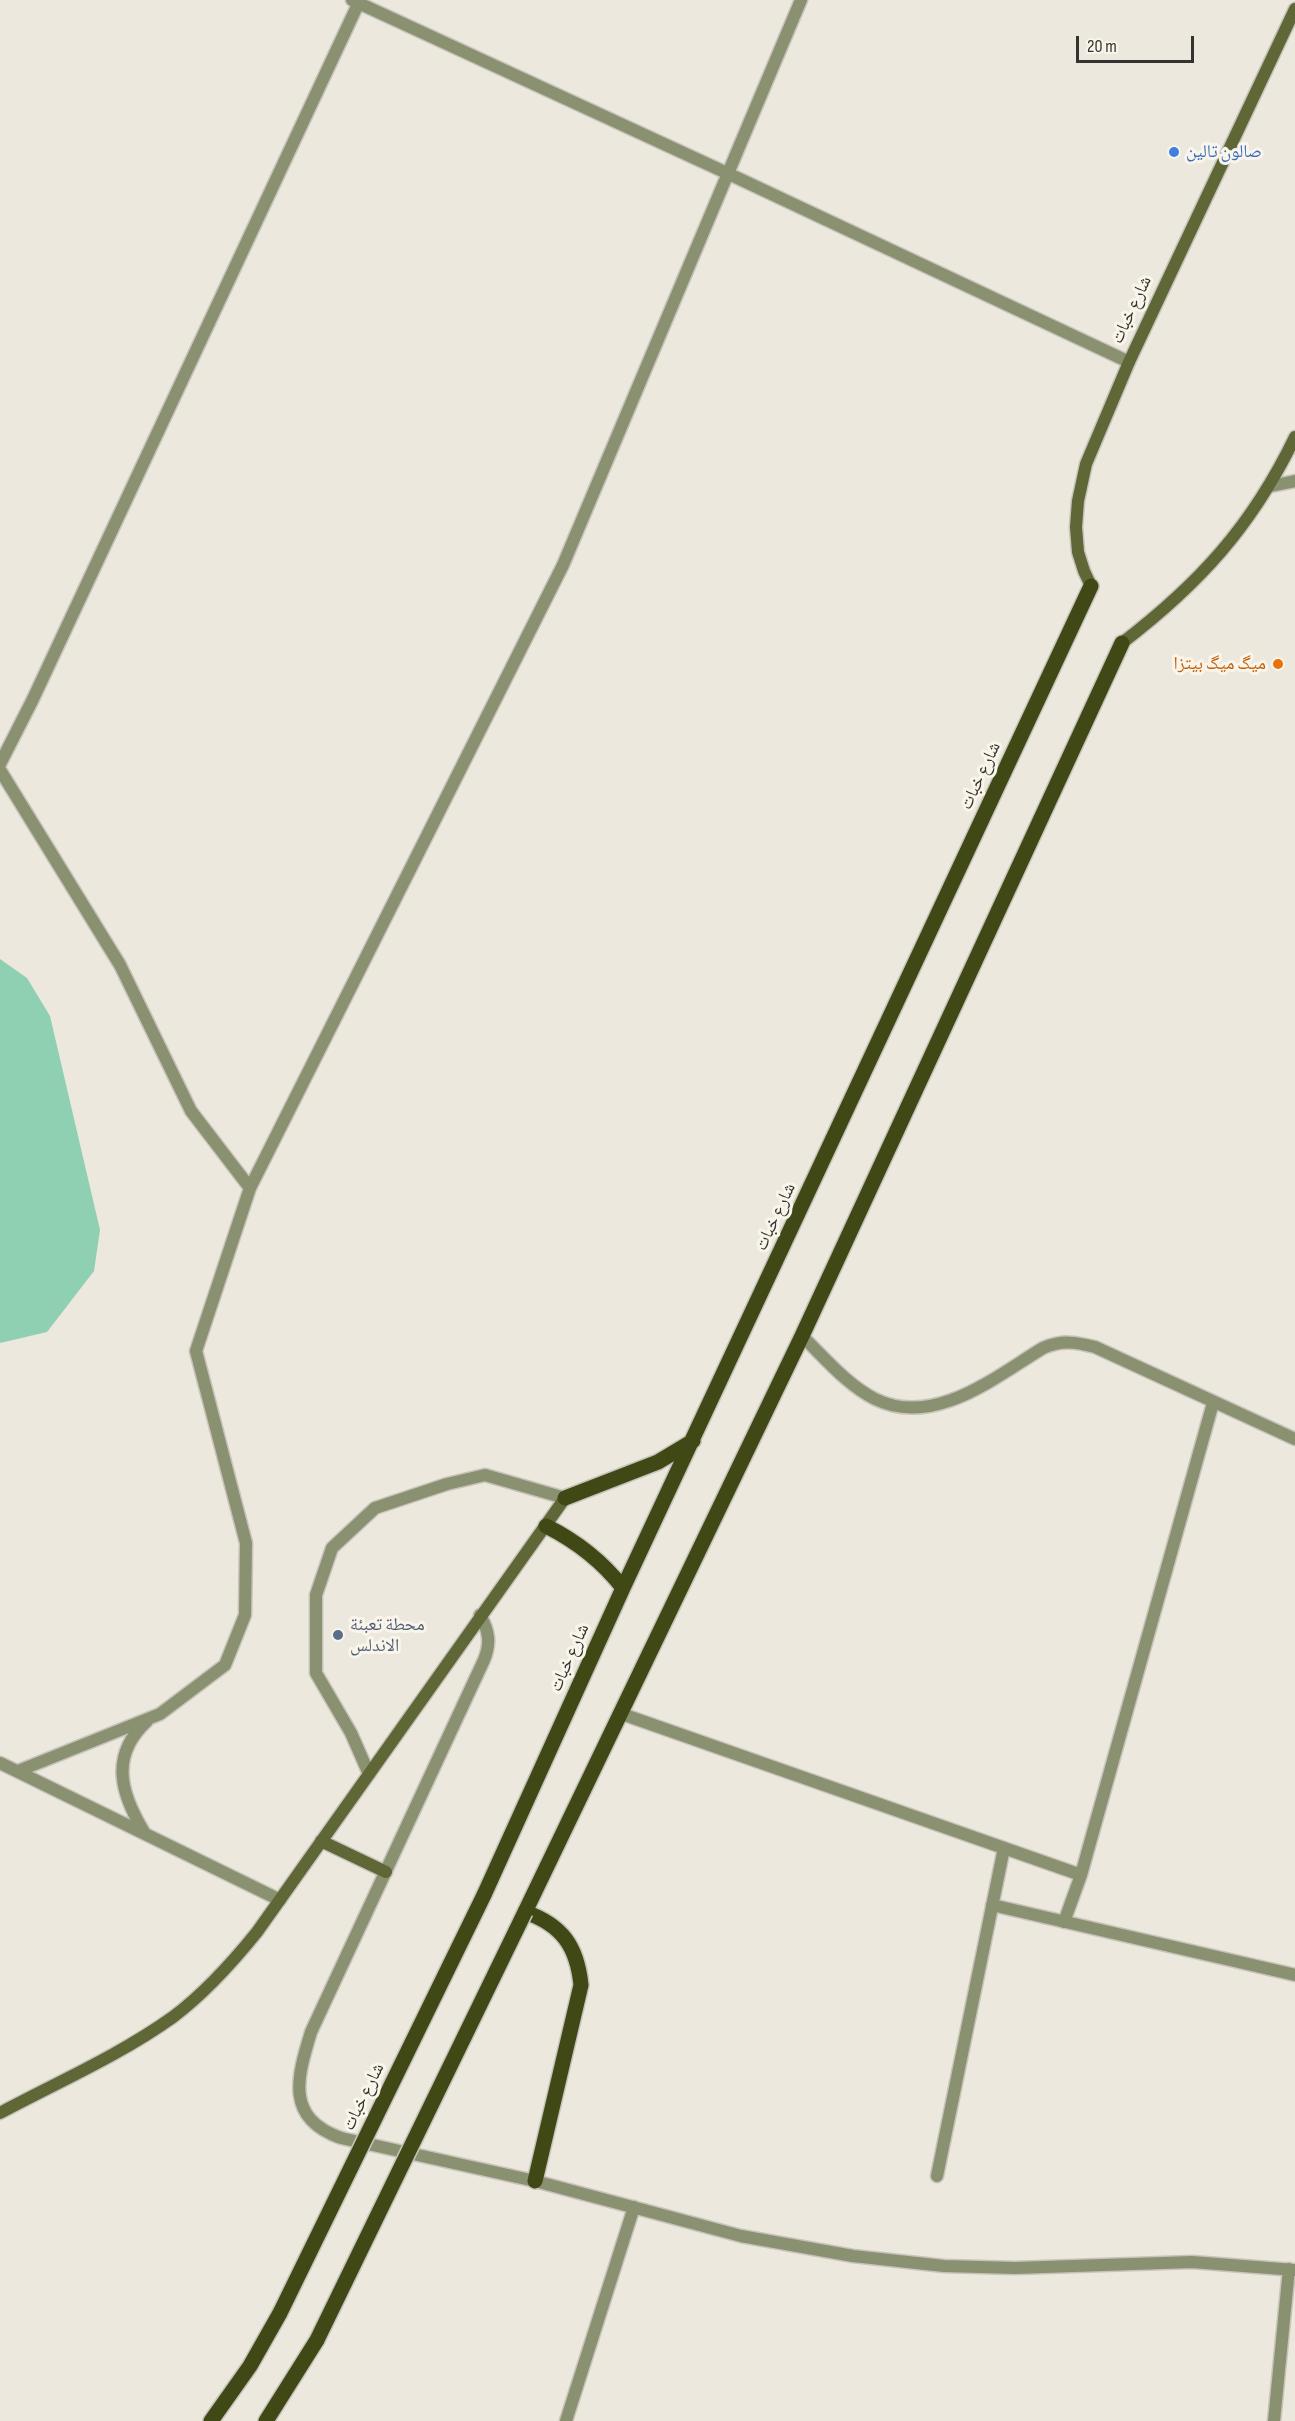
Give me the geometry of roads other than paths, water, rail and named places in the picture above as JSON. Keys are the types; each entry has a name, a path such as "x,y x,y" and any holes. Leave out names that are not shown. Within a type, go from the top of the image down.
{"main road":[{"name":"شارع خبات","path":"211,2421 250,2366 280,2313 484,1895 623,1588 1091,586 1083,571 1078,552 1076,527 1078,501 1086,464 1129,362 1295,9"},
{"path":"266,2421 317,2340 622,1714 802,1336 1122,643 1156,616 1204,571 1246,521 1271,486 1295,437"},
{"path":"0,2113 142,2038 205,1990 232,1962 280,1900 480,1615 566,1498 658,1462 693,1441"},
{"path":"546,1526 569,1538 607,1568 623,1588"},
{"path":"321,1841 386,1872"},
{"path":"525,1912 541,1917 566,1938 577,1960 582,1985 535,2181"}],"street":[{"path":"18,1771 160,1714 225,1665 245,1615 246,1542 196,1351 249,1188 563,565 801,0"},
{"path":"0,764 33,699 357,1 1129,362"},
{"path":"1271,486 1295,481"},
{"path":"0,770 120,965 191,1111 249,1188"},
{"path":"802,1336 855,1385 875,1399 913,1408 958,1399 1043,1348 1058,1342 1075,1341 1095,1347 1295,1440"},
{"path":"1064,1922 1081,1875 1214,1403"},
{"path":"369,1774 351,1733 316,1673 316,1594 332,1548 375,1508 447,1484 485,1475 566,1498"},
{"path":"480,1615 489,1633 487,1652 311,2032 299,2078 298,2094 310,2119 320,2128 341,2138 535,2181 741,2236 854,2256 944,2266 1075,2268 1192,2262 1292,2270 1274,2421"},
{"path":"622,1714 1081,1875"},
{"path":"144,1833 131,1811 124,1792 122,1768 128,1748 139,1729 151,1718"},
{"path":"0,1763 280,1900"},
{"path":"937,2176 1004,1848"},
{"path":"992,1905 1295,1975"},
{"path":"566,2421 634,2207"}],"place":[{"name":"صالون تالين","path":"1174,152"},
{"name":"ميگ ميگ بيتزا","path":"1278,664"},
{"name":"محطة تعبئة الاندلس","path":"338,1635"}]}
